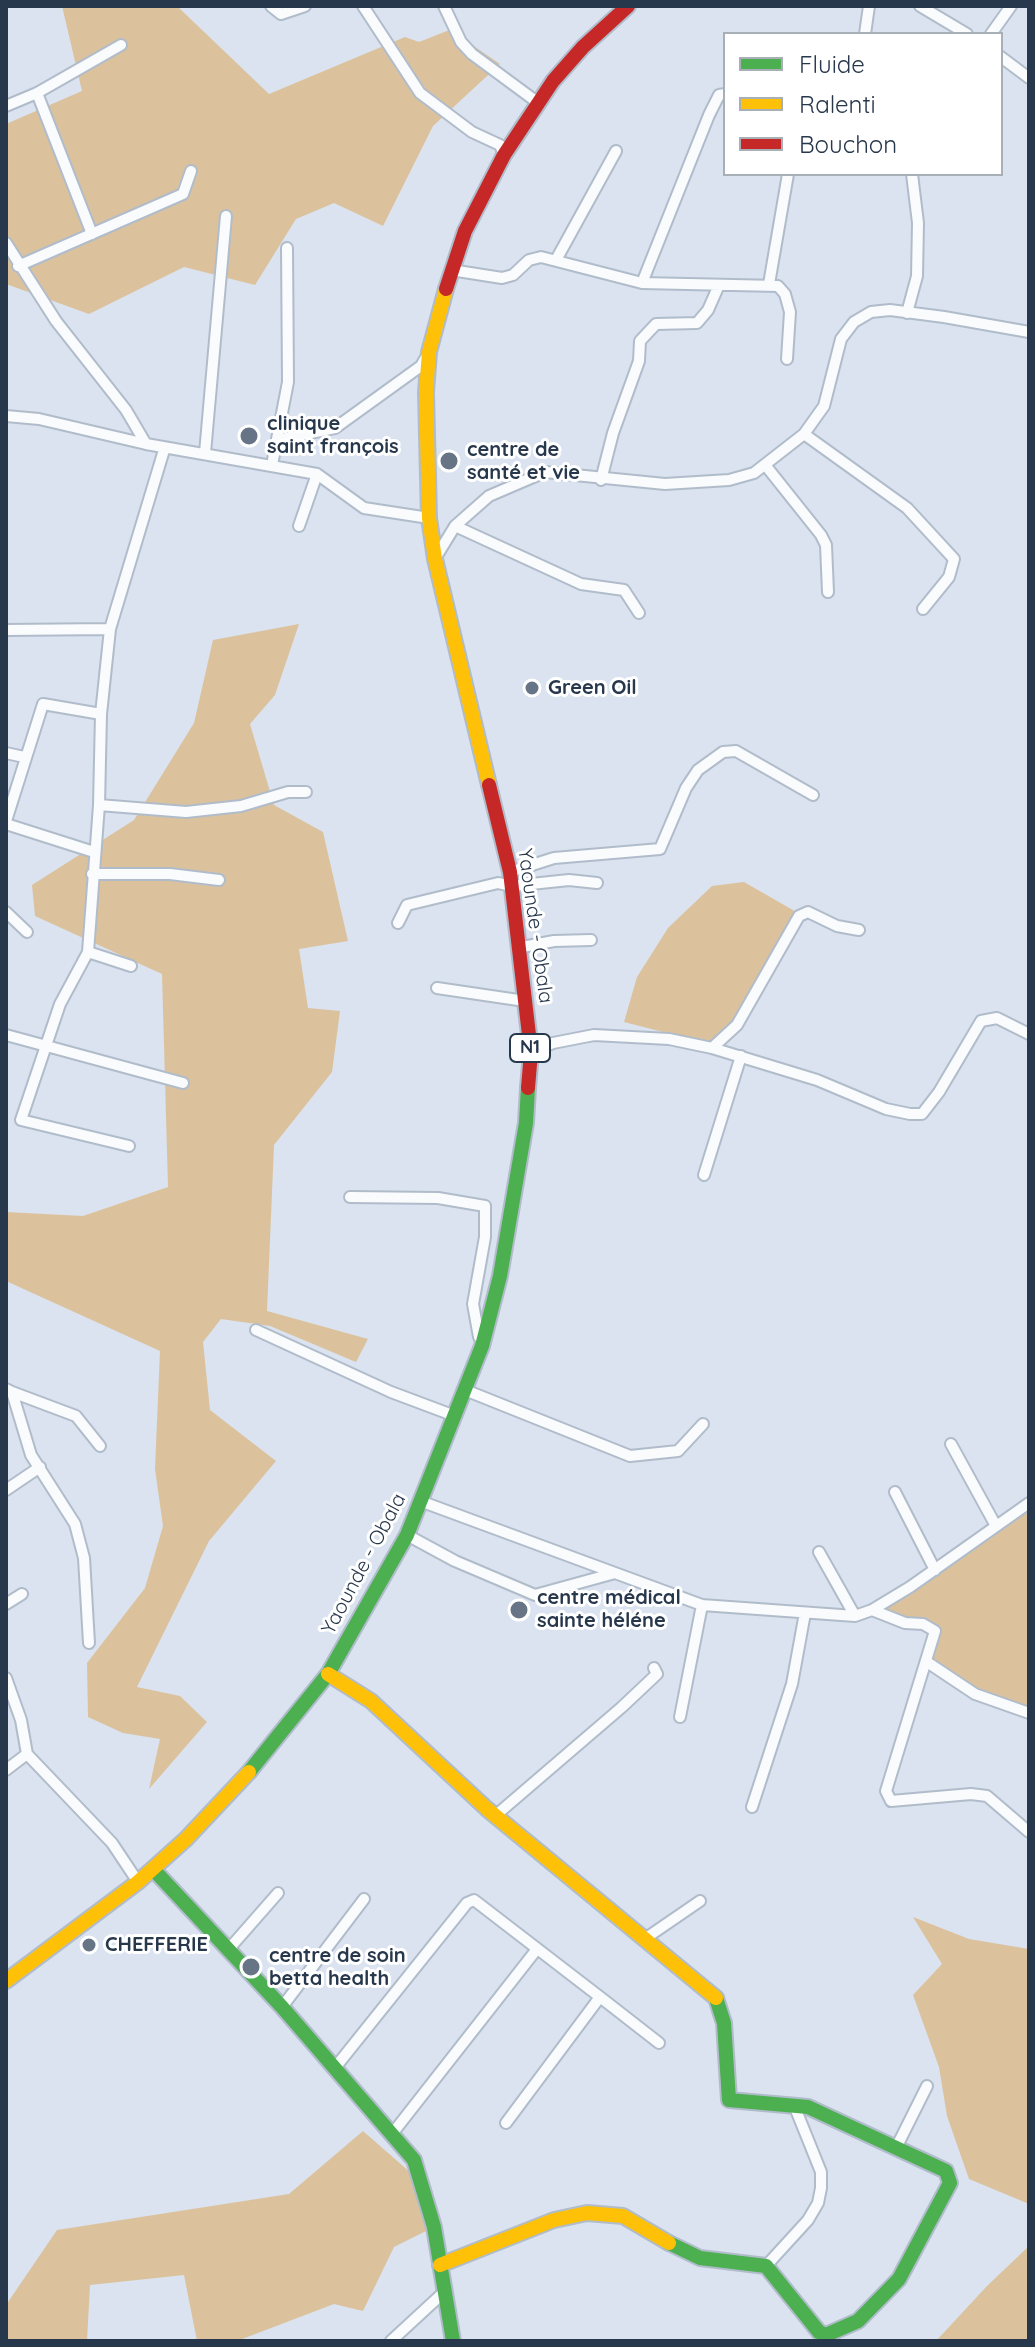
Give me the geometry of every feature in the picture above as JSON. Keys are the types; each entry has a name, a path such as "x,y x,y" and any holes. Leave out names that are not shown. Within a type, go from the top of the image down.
{"main road":[{"name":"Yaounde - Obala","path":"6,1981 153,1869 232,1793 328,1674 407,1535 482,1346 500,1276 526,1123 531,1052 511,879 435,559 429,518 426,392 429,352 451,270 472,212 504,155 537,102 609,12 628,6"},
{"path":"328,1674 371,1701 495,1816 718,2000 724,2023 729,2100 794,2105 830,2115 946,2171 950,2183 899,2279 858,2321 832,2334 819,2332 788,2289 766,2266 700,2258 677,2249 650,2229 623,2216 587,2213 524,2229 440,2265"},
{"path":"153,1869 282,2007 414,2160 420,2174 440,2265 453,2341"}],"street":[{"path":"271,6 281,14 305,6"},
{"path":"363,6 420,93 472,132 500,145 504,155"},
{"path":"444,6 461,42 472,54 537,102"},
{"path":"865,32 869,6"},
{"path":"920,6 964,32"},
{"path":"992,32 1011,6"},
{"path":"6,106 37,93 121,45"},
{"path":"1003,58 1029,78"},
{"path":"37,93 92,234"},
{"path":"642,283 700,147 709,115 719,95 723,94"},
{"path":"556,260 616,151"},
{"path":"18,266 183,194 191,171"},
{"path":"769,284 788,176"},
{"path":"907,313 917,276 918,223 912,176"},
{"path":"205,453 226,216"},
{"path":"6,243 18,266 126,410 146,444"},
{"path":"272,465 288,382 287,248"},
{"path":"451,270 502,278 513,275 529,260 541,257 642,283 769,284 785,294 790,312 787,359"},
{"path":"601,480 613,433 639,361 640,341 656,324 697,323 708,310 719,285"},
{"path":"435,559 455,526 489,496 545,472 575,472 601,480 665,484 717,482 754,473 804,434 824,406 841,339 854,322 871,312 907,313 1029,332"},
{"path":"277,440 335,428 421,366 429,352"},
{"path":"6,416 39,419 164,450 205,453 317,474 364,508 429,518"},
{"path":"804,434 907,508 954,559 949,577 923,609"},
{"path":"129,1146 21,1120 60,1004 88,952 99,805 101,714 110,629 164,450"},
{"path":"766,466 826,545 828,592"},
{"path":"299,526 317,474"},
{"path":"455,526 581,584 624,590 639,613"},
{"path":"6,630 110,629"},
{"path":"94,852 6,822 43,704 101,714"},
{"path":"398,923 407,905 511,879 554,858 660,849 686,788 698,770 723,752 736,751 813,795"},
{"path":"6,753 24,757"},
{"path":"99,805 186,812 241,806 288,792 306,792"},
{"path":"92,874 170,874 219,880"},
{"path":"511,879 597,883"},
{"path":"6,912 27,932"},
{"path":"712,1048 737,1025 799,916 808,912 837,926 859,930"},
{"path":"517,948 554,941 591,940"},
{"path":"88,952 131,966"},
{"path":"437,988 525,1001"},
{"path":"531,1052 553,1043 594,1035 669,1039 741,1056 817,1080 886,1109 922,1114 939,1092 981,1021 997,1018 1029,1034"},
{"path":"6,1035 183,1083"},
{"path":"704,1175 741,1056"},
{"path":"350,1197 438,1198 476,1201 485,1206 485,1237 473,1304 482,1346"},
{"path":"256,1330 391,1392 455,1416"},
{"path":"465,1390 630,1456 678,1451 703,1424"},
{"path":"9,1391 76,1416 100,1446"},
{"path":"9,1391 26,1445 75,1524 84,1558 89,1643"},
{"path":"951,1444 996,1526"},
{"path":"6,1490 40,1467"},
{"path":"895,1492 935,1570"},
{"path":"420,1501 702,1605 855,1616 872,1610 935,1570 1029,1503"},
{"path":"407,1535 455,1561 535,1595 615,1573"},
{"path":"819,1552 855,1616"},
{"path":"6,1604 22,1594"},
{"path":"680,1717 702,1605"},
{"path":"872,1610 905,1623 923,1624 935,1631 886,1791 891,1801 971,1794 987,1796 1029,1832"},
{"path":"752,1807 792,1684 805,1613"},
{"path":"927,1662 975,1694 1029,1713"},
{"path":"495,1816 622,1707 657,1674 654,1668"},
{"path":"6,1678 21,1720 27,1754 112,1843 138,1882"},
{"path":"6,1770 27,1754"},
{"path":"228,1950 278,1893"},
{"path":"282,2007 364,1899"},
{"path":"334,2069 470,1901 478,1902 659,2043"},
{"path":"646,1938 700,1901"},
{"path":"392,2134 537,1949"},
{"path":"506,2123 600,1997"},
{"path":"896,2148 927,2086"},
{"path":"766,2266 808,2220 818,2203 821,2188 821,2172 794,2105"},
{"path":"391,2341 443,2293"}],"shaded area":[{"path":"62,6 177,6 269,94 405,37 419,42 457,27 462,38 500,64 433,126 383,226 334,203 296,219 255,285 184,267 89,314 6,284 6,124 82,91"},
{"path":"299,624 275,695 250,724 274,805 323,832 348,941 299,949 308,1008 340,1011 332,1072 274,1145 267,1311 368,1339 356,1362 270,1326 221,1319 203,1342 210,1410 276,1461 209,1541 137,1687 180,1696 207,1722 149,1789 160,1739 123,1733 88,1717 87,1663 145,1588 163,1526 155,1469 160,1351 6,1281 6,1212 83,1216 168,1187 162,974 35,916 32,885 134,820 194,723 213,640"},
{"path":"744,882 805,917 721,1047 624,1022 637,977 668,928 712,886"},
{"path":"1029,1507 1029,1713 975,1694 927,1662 934,1631 872,1610"},
{"path":"913,1917 969,1939 1029,1949 1029,2204 969,2179 947,2116 939,2067 913,1995 942,1964"},
{"path":"363,2131 428,2188 434,2227 394,2247 363,2311 334,2304 237,2341 197,2341 184,2275 90,2285 87,2341 6,2341 6,2305 57,2230 289,2194"},
{"path":"1029,2246 1029,2341 936,2341 987,2286"}],"traffic: fast":[{"path":"249,1772 328,1674 407,1535 482,1346 500,1276 526,1123 528,1088"},
{"path":"153,1869 282,2007 414,2160 434,2227 453,2341"},
{"path":"669,2243 700,2258 766,2266 819,2332 826,2335 858,2321 899,2279 950,2183 946,2171 808,2107 729,2100 724,2023 716,1998"}],"traffic: slow":[{"path":"446,289 429,352 426,392 429,518 435,559 489,785"},
{"path":"328,1674 371,1701 487,1809 716,1998"},
{"path":"6,1981 138,1882 186,1839 249,1772"},
{"path":"440,2265 554,2220 587,2213 623,2216 669,2243"}],"traffic: jam":[{"path":"446,289 465,231 504,155 553,81 583,47 628,6"},
{"path":"489,785 510,872 531,1052 528,1088"}],"place":[{"name":"clinique saint françois","path":"249,436"},
{"name":"centre de santé et vie","path":"449,461"},
{"name":"Green Oil","path":"532,688"},
{"name":"centre médical sainte héléne","path":"519,1610"},
{"name":"CHEFFERIE","path":"89,1945"},
{"name":"centre de soin betta health","path":"251,1967"}]}
